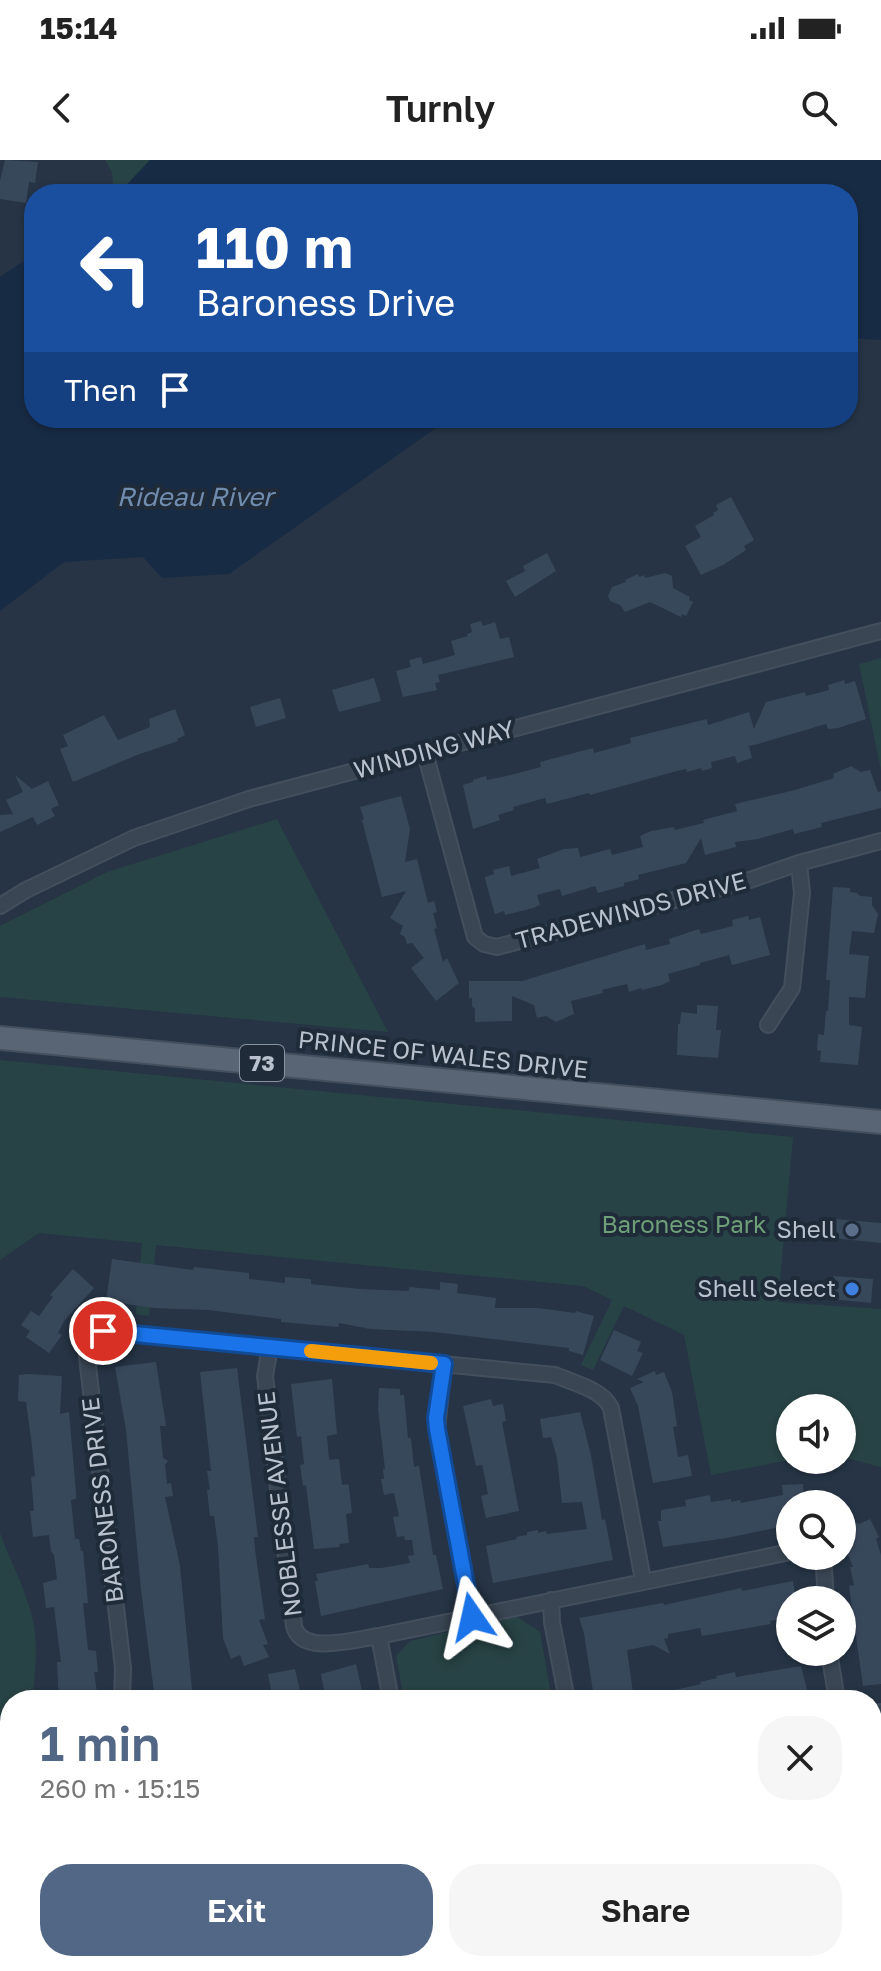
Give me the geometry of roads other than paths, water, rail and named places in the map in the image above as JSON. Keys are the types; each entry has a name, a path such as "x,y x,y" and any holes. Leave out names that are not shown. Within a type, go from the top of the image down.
{"main road":[{"name":"PRINCE OF WALES DRIVE","path":"0,1038 881,1122"}],"street":[{"name":"WINDING WAY","path":"0,906 26,890 134,838 249,799 881,631"},
{"name":"TRADEWINDS DRIVE","path":"425,753 475,937 484,944 497,947 750,880 881,841"},
{"path":"768,1025 792,988 802,893 799,863"},
{"name":"BARONESS DRIVE","path":"122,1690 123,1668 87,1357 89,1342 94,1335 109,1331 555,1375 599,1394 608,1401 643,1580"},
{"name":"NOBLESSE AVENUE","path":"270,1347 265,1376 296,1634 306,1643 379,1636 776,1555"},
{"path":"444,1364 437,1429 472,1617"},
{"path":"551,1600 552,1622 565,1690"},
{"path":"379,1636 389,1690"},
{"path":"831,1666 835,1690"}],"water":[{"path":"150,160 881,160 881,340 858,339 858,184 127,184"},
{"name":"Rideau River","path":"24,261 24,428 436,428 229,574 162,578 143,557 64,562 0,611 0,277"}],"place":[{"name":"Shell","path":"852,1230"},
{"name":"Shell Select","path":"852,1289"}],"park label":[{"name":"Baroness Park","path":"684,1225"}]}
